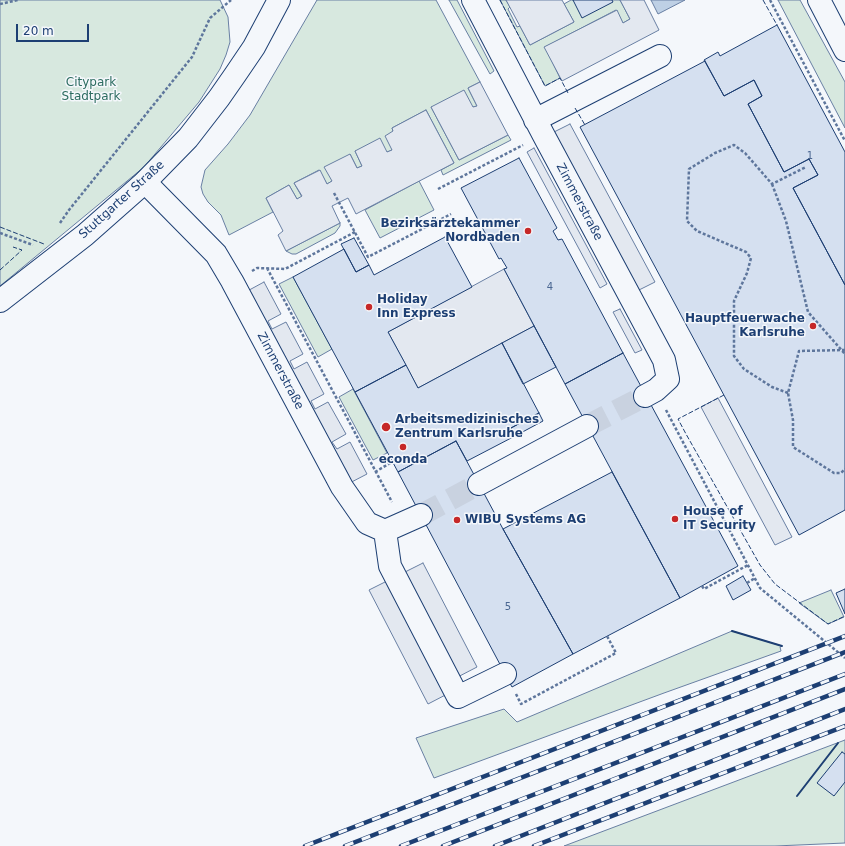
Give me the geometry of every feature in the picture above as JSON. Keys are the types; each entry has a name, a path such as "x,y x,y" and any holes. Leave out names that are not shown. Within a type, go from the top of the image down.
{"street":[{"name":"Zimmerstraße","path":"474,0 539,127 664,360 668,379 651,393"},
{"path":"819,0 845,50"},
{"name":"Stuttgarter Straße","path":"0,301 85,235 145,182 188,138 219,98 254,47 277,1"},
{"path":"539,127 660,56"},
{"name":"Zimmerstraße","path":"145,182 216,254 232,281 342,487 368,523 403,523"},
{"path":"479,484 587,426"},
{"path":"403,523 390,566 458,697 505,674"}],"path":[{"path":"0,4 18,0"},
{"path":"56,229 69,210 192,57 210,18 231,0"},
{"path":"770,0 845,141"},
{"path":"438,189 539,127"},
{"path":"788,393 772,387 744,369 734,356 734,301 747,273 751,258 746,252 697,231 687,221 689,169 715,153 734,145 745,152 772,184 786,221 808,312 845,354"},
{"path":"772,184 806,167"},
{"path":"334,192 368,257 451,214"},
{"path":"232,281 257,268 285,269 356,232"},
{"path":"0,233 39,248"},
{"path":"266,268 403,523"},
{"path":"843,350 799,351 788,393 793,420 793,447 834,473 841,473 845,469"},
{"path":"651,393 760,588 845,658"},
{"path":"375,472 392,462"},
{"path":"702,586 704,589 748,565"},
{"path":"747,583 755,578"},
{"path":"536,696 616,653 607,636"}],"green space":[{"name":"Citypark Stadtpark","path":"0,0 220,0 228,17 230,42 220,69 199,102 144,167 0,286"},
{"path":"317,0 436,0 480,82 468,88 477,106 431,107 459,160 508,135 511,140 443,175 441,170 454,163 426,110 392,128 392,150 387,152 355,151 362,166 357,168 350,154 332,181 327,184 319,170 294,183 302,197 297,199 289,185 266,198 273,212 229,235 221,215 208,202 203,194 201,187 205,170 228,144 250,115"},
{"path":"449,0 457,0 494,71 490,74"},
{"path":"500,0 506,0 510,7 508,9 517,27 520,26 530,45 574,22 564,4 571,0 620,0 630,19 623,23 616,10 545,47 560,78 545,86"},
{"path":"778,0 800,0 845,82 845,128"},
{"path":"419,181 434,210 380,238 365,210"},
{"path":"340,223 340,226 335,233 296,254 286,251"},
{"path":"293,277 332,349 318,357 279,284"},
{"path":"353,389 387,453 373,460 339,397"},
{"path":"831,590 844,617 828,624 799,603"},
{"path":"732,631 782,646 780,647 781,651 434,778 416,738 504,709 517,722"},
{"path":"845,740 845,843 775,846 564,846"}],"shaded area":[{"path":"506,0 562,0 574,22 530,45"},
{"path":"620,0 644,0 659,30 562,81 544,47 617,10 623,23 630,19"},
{"path":"480,82 508,135 459,160 431,107 464,90 473,107 477,106 468,88"},
{"path":"426,110 454,163 356,214 348,198 332,206 340,223 286,251 278,235 283,231 266,198 289,185 297,199 302,196 294,183 320,170 327,184 332,181 324,167 350,154 357,168 362,166 355,151 380,138 387,152 392,150 385,136 393,131 392,128"},
{"path":"570,124 655,282 629,295 544,137"},
{"path":"534,148 607,284 600,288 527,152"},
{"path":"504,269 534,326 418,388 388,332"},
{"path":"264,282 281,314 268,321 272,329 286,322 303,354 290,361 294,369 307,362 324,394 311,401 315,409 328,402 346,434 332,442 337,449 350,442 367,474 342,487 240,295"},
{"path":"620,309 642,350 635,353 613,312"},
{"path":"718,398 792,537 775,545 701,407"},
{"path":"423,563 477,667 450,681 455,690 428,704 369,590"}],"water":[{"path":"651,0 685,0 658,14"}],"building":[{"path":"573,0 612,0 613,2 582,18"},
{"path":"777,25 845,152 845,285 793,188 818,175 809,159 784,172 748,104 762,96 754,80 724,96 704,60 718,52 720,56"},
{"path":"705,61 724,96 754,80 762,96 748,104 784,172 809,159 818,175 793,188 845,285 845,510 799,535 580,127"},
{"path":"519,158 557,228 553,231 558,240 562,239 623,353 565,384 504,269 507,268 501,258 499,259 461,188"},
{"path":"445,237 472,287 388,332 406,365 355,392 293,277 344,249 356,272 369,265 374,275"},
{"path":"354,238 369,265 356,272 341,244"},
{"path":"534,326 556,367 523,384 502,343"},
{"path":"502,343 539,413 511,428 515,436 467,461 456,441 398,472 355,392 406,365 418,388"},
{"name":"House of IT Security","path":"623,353 738,566 680,598 565,384"},
{"path":"539,413 543,421 515,436 511,428"},
{"path":"456,441 573,654 512,687 398,472"},
{"path":"612,472 680,598 573,654 503,529"},
{"path":"743,576 751,590 733,600 726,586"},
{"path":"845,589 845,614 836,593"},
{"path":"842,752 845,754 845,782 834,796 817,783"}],"tunnel":[{"path":"587,426 645,396"},
{"path":"421,515 479,484"}],"railway":[{"path":"305,846 845,636"},
{"path":"345,846 845,652"},
{"path":"401,846 845,674"},
{"path":"443,846 845,689"},
{"path":"495,846 845,709"},
{"path":"534,846 845,726"}],"fence":[{"path":"500,0 545,86 560,78 568,93"},
{"path":"763,0 777,25"},
{"path":"575,108 585,125"},
{"path":"0,227 44,244"},
{"path":"0,270 22,250 13,247"},
{"path":"724,395 678,419 686,434 760,565 775,584 828,624 845,616"}],"wall":[{"path":"732,631 782,646"},
{"path":"797,796 838,743"}],"place":[{"name":"Bezirksärztekammer Nordbaden","path":"528,231"},
{"name":"Holiday Inn Express","path":"369,307"},
{"name":"Hauptfeuerwache Karlsruhe","path":"813,326"},
{"name":"Arbeitsmedizinisches Zentrum Karlsruhe","path":"386,427"},
{"name":"econda","path":"403,447"},
{"name":"House of IT Security","path":"675,519"},
{"name":"WIBU Systems AG","path":"457,520"}]}
